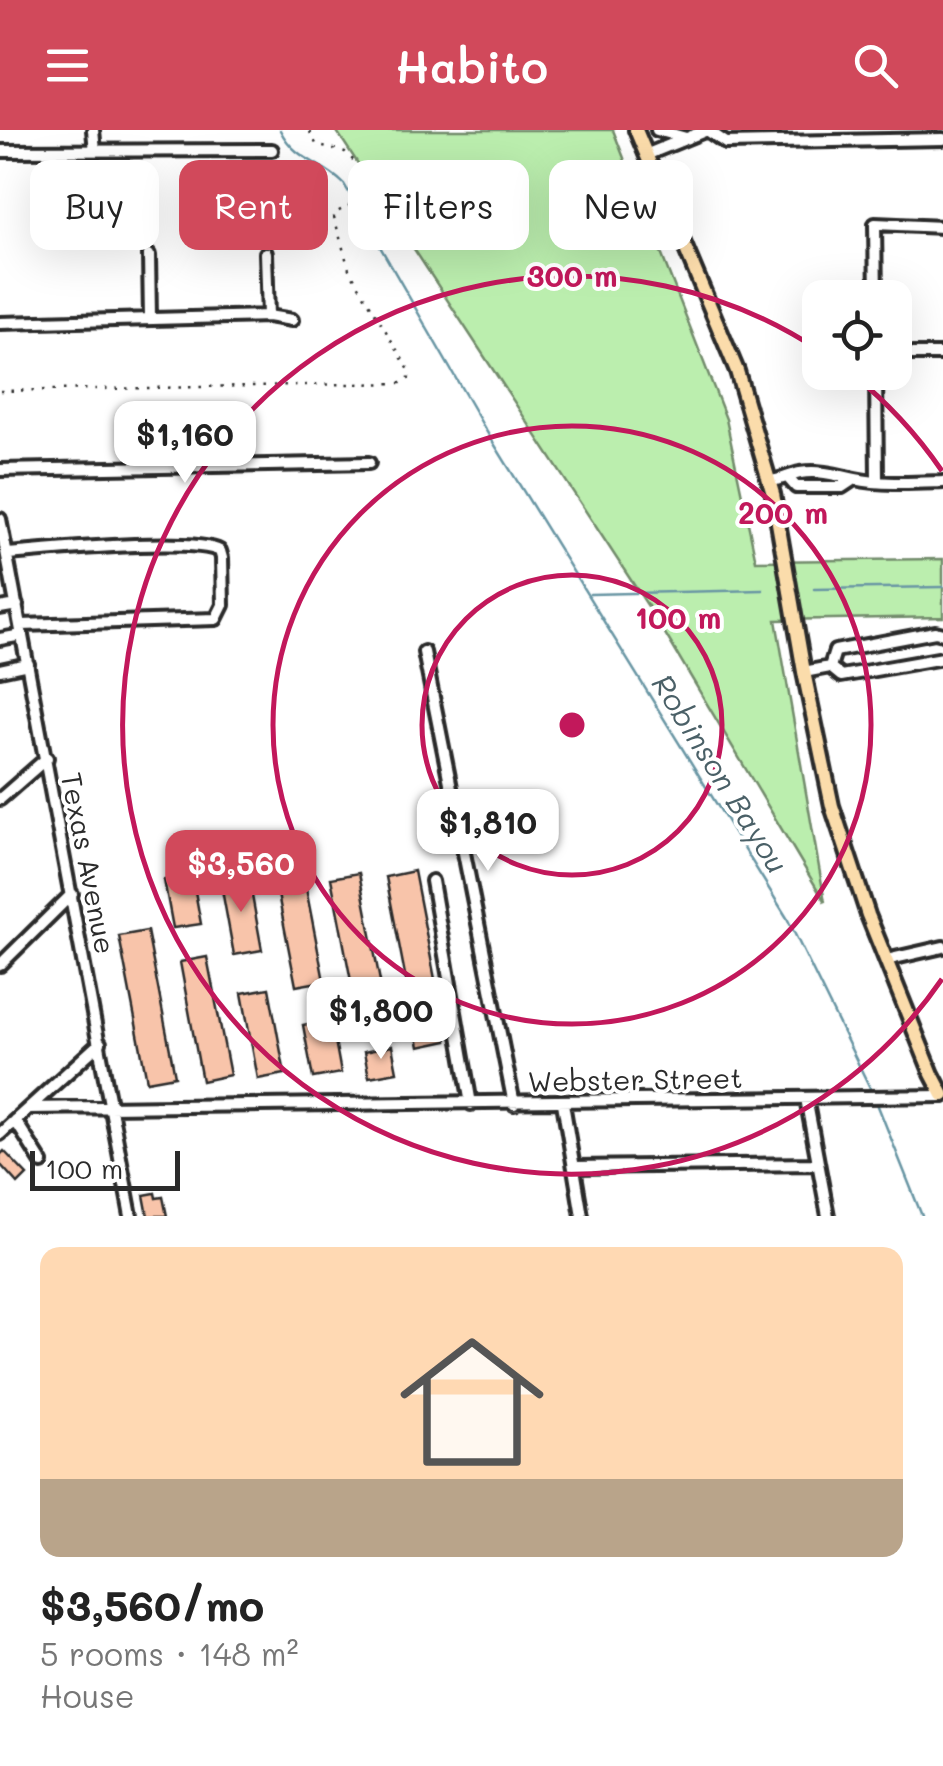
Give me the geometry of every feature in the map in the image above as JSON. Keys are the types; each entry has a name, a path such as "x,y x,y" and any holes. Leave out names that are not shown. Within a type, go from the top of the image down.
{"main road":[{"path":"636,130 737,371 770,481 832,806 886,960 943,1095"}],"street":[{"path":"93,130 94,150"},
{"path":"656,130 686,139"},
{"path":"648,154 707,130 726,144 943,139"},
{"path":"0,151 272,150"},
{"path":"876,280 875,224 943,227"},
{"path":"266,253 268,316"},
{"path":"149,255 150,318"},
{"path":"0,322 268,316 292,320"},
{"path":"912,354 943,354"},
{"path":"876,390 876,479"},
{"path":"0,470 369,463"},
{"path":"770,481 788,479 796,473 842,473 854,479 890,483 943,482"},
{"name":"Texas Avenue","path":"0,519 131,1216"},
{"path":"0,639 22,630 216,619 223,605 222,558 213,547 4,550"},
{"path":"0,608 17,605"},
{"path":"830,667 835,652 935,632 943,634"},
{"path":"424,652 514,1104"},
{"path":"830,667 841,676 943,658"},
{"path":"0,670 28,664"},
{"path":"804,672 830,667"},
{"path":"0,800 46,758"},
{"path":"432,881 471,1104"},
{"path":"0,965 72,894"},
{"path":"886,960 943,947"},
{"path":"0,1134 100,1043"},
{"name":"Webster Street","path":"29,1108 943,1095"},
{"path":"806,1098 828,1216"},
{"path":"563,1103 582,1216"},
{"path":"15,1120 42,1163"},
{"path":"574,1167 818,1164"}],"path":[{"path":"0,391 401,383 409,378 410,370 349,270 334,217 377,191 377,184 345,152 316,144 309,130"}],"green space":[{"path":"336,130 613,130 625,160 549,160 549,250 660,250 726,419 756,561 943,559 943,617 776,620 825,902 657,620 415,250 529,250 529,160 356,160"}],"building":[{"path":"414,871 447,1041 419,1047 386,877"},
{"path":"303,873 324,981 296,986 275,879"},
{"path":"359,873 385,1007 357,1012 331,878"},
{"path":"248,874 262,950 234,955 220,879"},
{"path":"192,875 201,924 173,928 164,880"},
{"path":"147,931 175,1076 147,1081 119,936"},
{"path":"207,957 230,1075 202,1081 180,962"},
{"path":"269,988 285,1074 258,1079 242,993"},
{"path":"331,1019 341,1073 313,1078 303,1025"},
{"path":"392,1046 397,1072 369,1077 364,1052"},
{"path":"4,1151 27,1175 18,1184 0,1164"},
{"path":"155,1193 156,1198 163,1197 167,1216 148,1216 144,1195"}],"waterway":[{"name":"Robinson Bayou","path":"280,130 301,155 344,184 485,429 787,918 873,1094"},
{"path":"814,589 943,587"},
{"path":"590,594 763,590"},
{"name":"Robinson Bayou","path":"876,1101 922,1216"}]}
